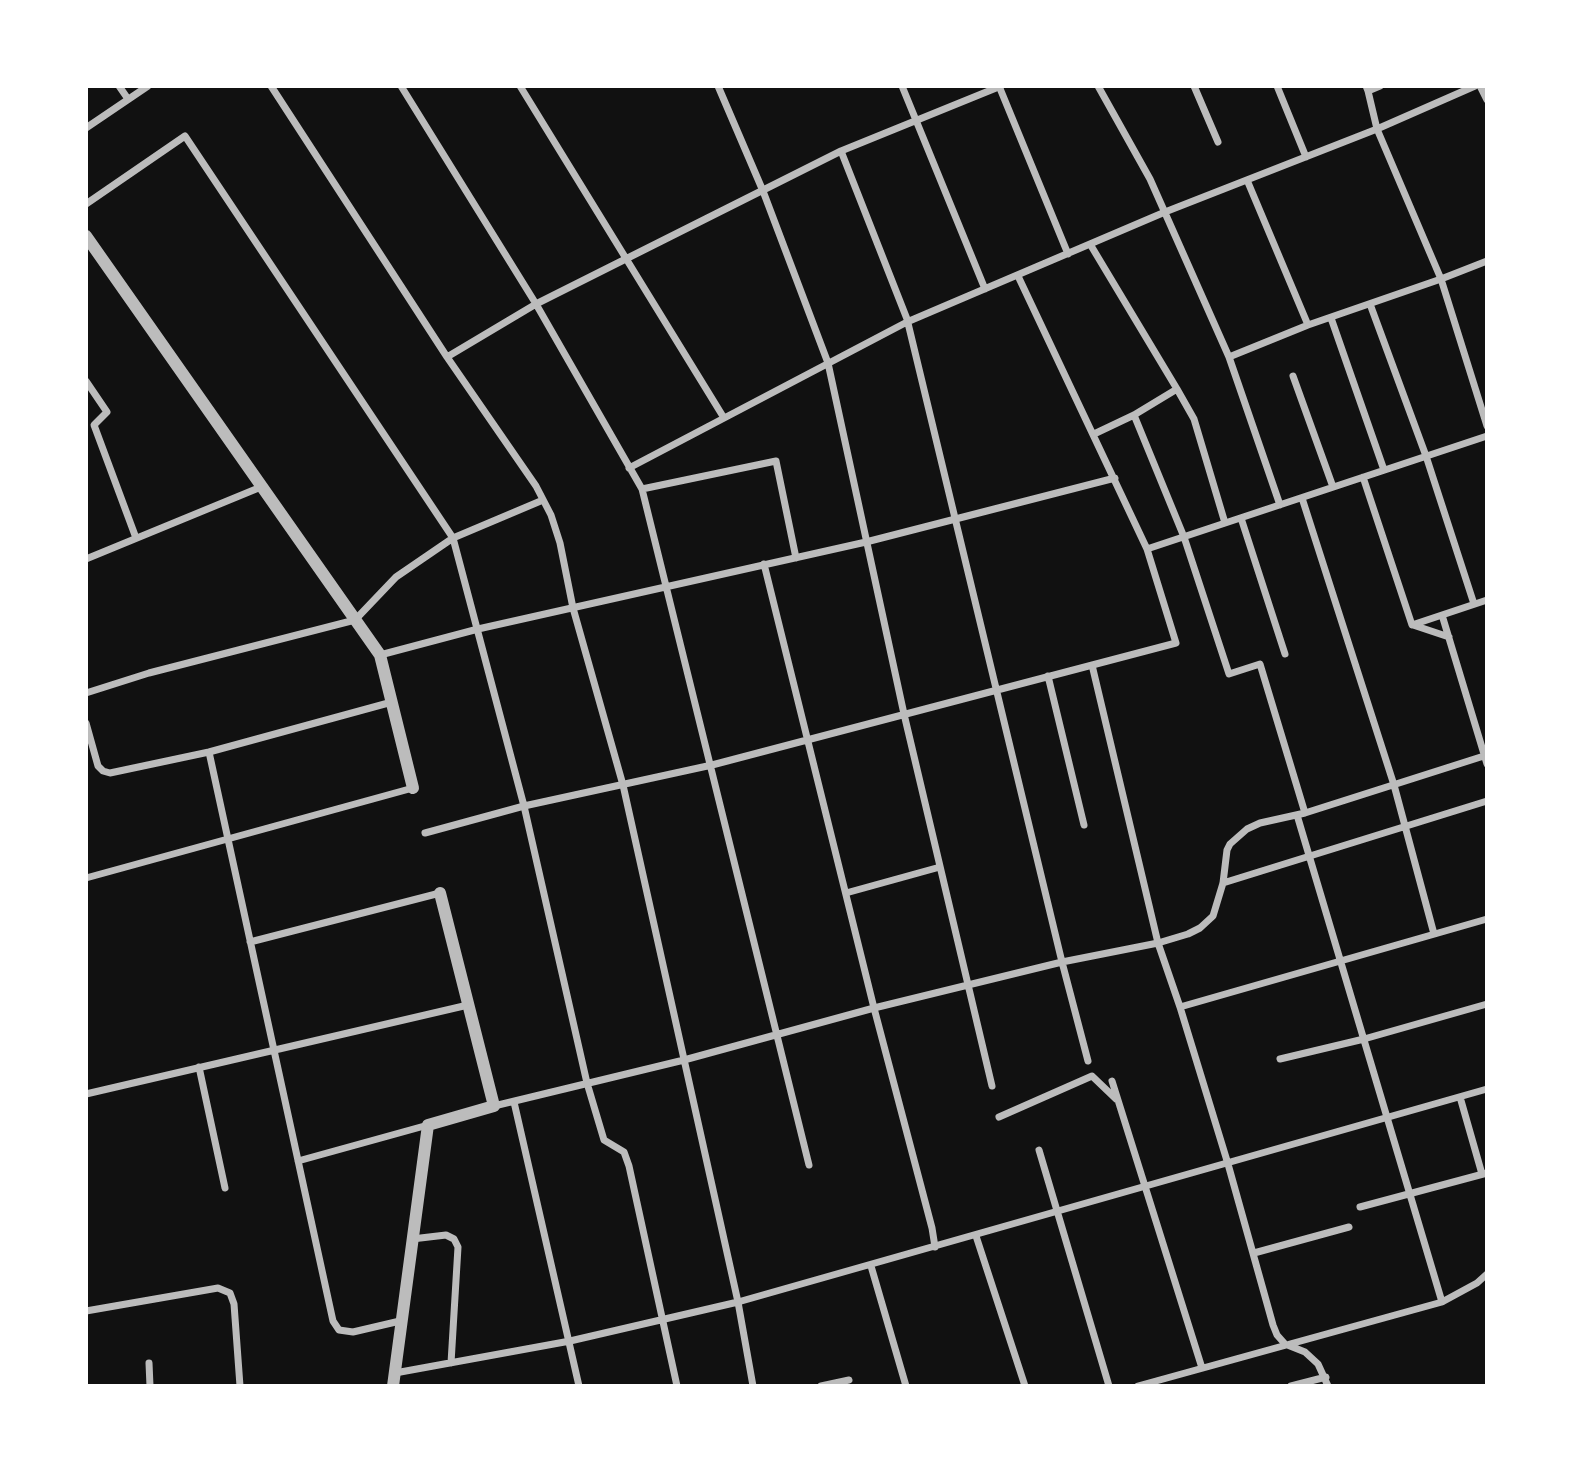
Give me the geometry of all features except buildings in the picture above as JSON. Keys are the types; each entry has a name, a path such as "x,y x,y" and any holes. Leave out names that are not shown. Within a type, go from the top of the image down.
{"street":[{"path":"119,86 128,99"},
{"path":"86,128 148,86"},
{"path":"271,86 551,514 560,543 573,608 623,785 738,1302 753,1386"},
{"path":"401,86 536,304 628,468 642,488 779,1034 809,1165"},
{"path":"520,86 724,418"},
{"path":"718,86 763,191 828,363 904,714 992,1086"},
{"path":"902,86 985,289"},
{"path":"447,357 536,304 841,152 1000,86 1068,254"},
{"path":"1098,86 1150,179 1229,358 1280,505"},
{"path":"1194,86 1218,142"},
{"path":"1277,86 1306,157"},
{"path":"1380,86 1367,88 1377,130 1441,279 1487,426"},
{"path":"628,468 907,322 1165,212 1377,130 1475,86"},
{"path":"1480,86 1487,100"},
{"path":"86,204 185,136 453,538 524,806 587,1083 604,1140 624,1152 627,1158 677,1386"},
{"path":"841,152 907,322 1088,1061"},
{"path":"1247,180 1308,325"},
{"path":"86,236 380,655 413,788 86,878"},
{"path":"1090,244 1194,419 1225,523"},
{"path":"1229,358 1308,325 1487,261"},
{"path":"425,833 524,806 712,765 1176,643 1147,549 1018,276"},
{"path":"1370,304 1426,456 1474,604"},
{"path":"1331,318 1384,470"},
{"path":"1293,376 1333,487"},
{"path":"86,381 107,412 94,425 136,538"},
{"path":"1094,434 1134,415 1177,389"},
{"path":"1134,415 1184,537 1229,674 1260,664 1310,857 1441,1302"},
{"path":"1147,549 1487,436"},
{"path":"642,488 776,461 796,558"},
{"path":"1363,477 1412,625"},
{"path":"380,655 478,629 796,558 1115,478"},
{"path":"86,559 261,487"},
{"path":"1302,498 1394,785 1434,934"},
{"path":"86,693 149,673 355,620 396,577 453,538 543,500"},
{"path":"1241,518 1285,654"},
{"path":"764,564 935,1247"},
{"path":"1412,625 1487,600"},
{"path":"298,1161 494,1106 874,1008 1188,934 1208,923 1213,916 1223,883 1227,850 1240,834 1260,823 1301,814 1486,759 1442,615"},
{"path":"1412,625 1449,637"},
{"path":"1091,665 1158,943 1228,1164 1273,1325 1285,1344 1311,1357 1326,1377 1328,1386"},
{"path":"1048,676 1084,825"},
{"path":"86,723 98,766 110,773 209,752 392,702"},
{"path":"209,752 333,1321 339,1330 353,1332 400,1321"},
{"path":"1223,883 1487,801"},
{"path":"846,892 940,867"},
{"path":"250,942 440,893 494,1106"},
{"path":"1180,1007 1487,919"},
{"path":"1280,1059 1364,1040 1487,1004"},
{"path":"86,1094 468,1005"},
{"path":"199,1067 225,1188"},
{"path":"999,1117 1092,1076 1117,1099"},
{"path":"1112,1081 1202,1368"},
{"path":"428,1125 394,1380 451,1363 570,1341 738,1302 1487,1089"},
{"path":"1360,1207 1485,1173 1460,1097"},
{"path":"514,1102 579,1386"},
{"path":"1039,1150 1109,1386"},
{"path":"1254,1253 1349,1227"},
{"path":"412,1239 446,1235 454,1239 458,1247 451,1363"},
{"path":"976,1236 1025,1386"},
{"path":"871,1266 906,1386"},
{"path":"1138,1386 1441,1302 1477,1283 1487,1274"},
{"path":"86,1311 218,1288 230,1293 234,1304 240,1386"},
{"path":"149,1363 150,1386"},
{"path":"1291,1386 1326,1377"},
{"path":"821,1386 849,1380"}]}
